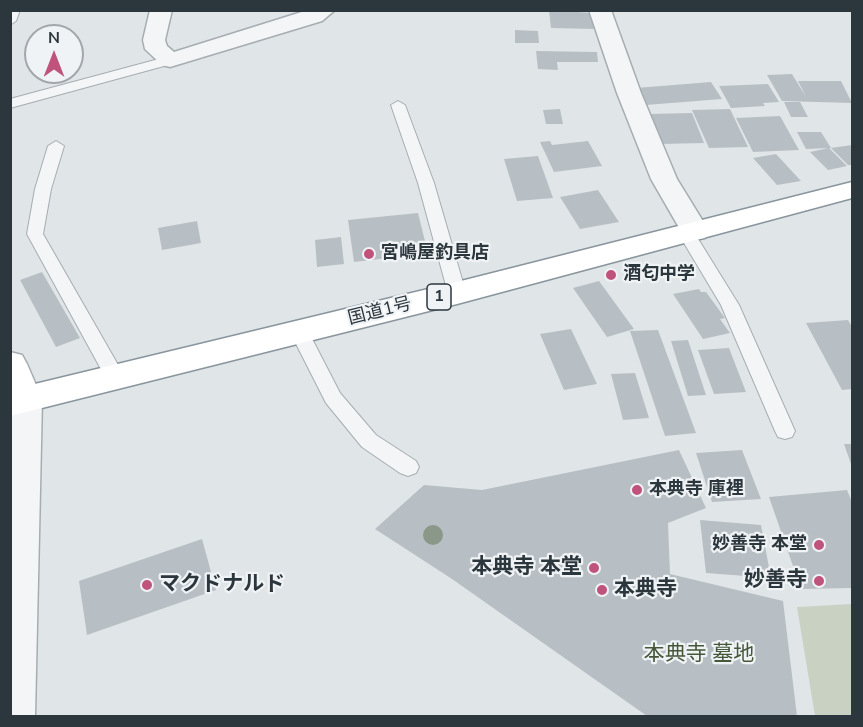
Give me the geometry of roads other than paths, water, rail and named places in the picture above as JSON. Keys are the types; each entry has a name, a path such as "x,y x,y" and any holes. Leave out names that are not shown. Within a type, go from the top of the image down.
{"main road":[{"name":"国道1号","path":"18,401 457,293 852,190"},
{"path":"10,364 18,401"}],"street":[{"path":"161,10 154,40 156,49 170,60 314,16 325,10"},
{"path":"600,10 629,93 664,179 690,232"},
{"path":"13,717 18,401"}],"lane":[{"path":"10,21 14,10"},
{"path":"10,104 170,60"},
{"path":"398,105 426,183 457,293"},
{"path":"56,146 42,189 35,234 115,377"},
{"path":"690,232 730,305 785,431"},
{"path":"299,332 333,398 369,441 408,467"}],"place":[{"name":"宮嶋屋釣具店","path":"369,254"},
{"name":"酒匂中学","path":"611,275"},
{"name":"本典寺 庫裡","path":"637,490"},
{"name":"妙善寺 本堂","path":"819,545"},
{"name":"本典寺 本堂","path":"594,568"},
{"name":"妙善寺","path":"819,581"},
{"name":"マクドナルド","path":"147,585"},
{"name":"本典寺","path":"602,590"}],"park label":[{"name":"本典寺 墓地","path":"699,655"}]}
